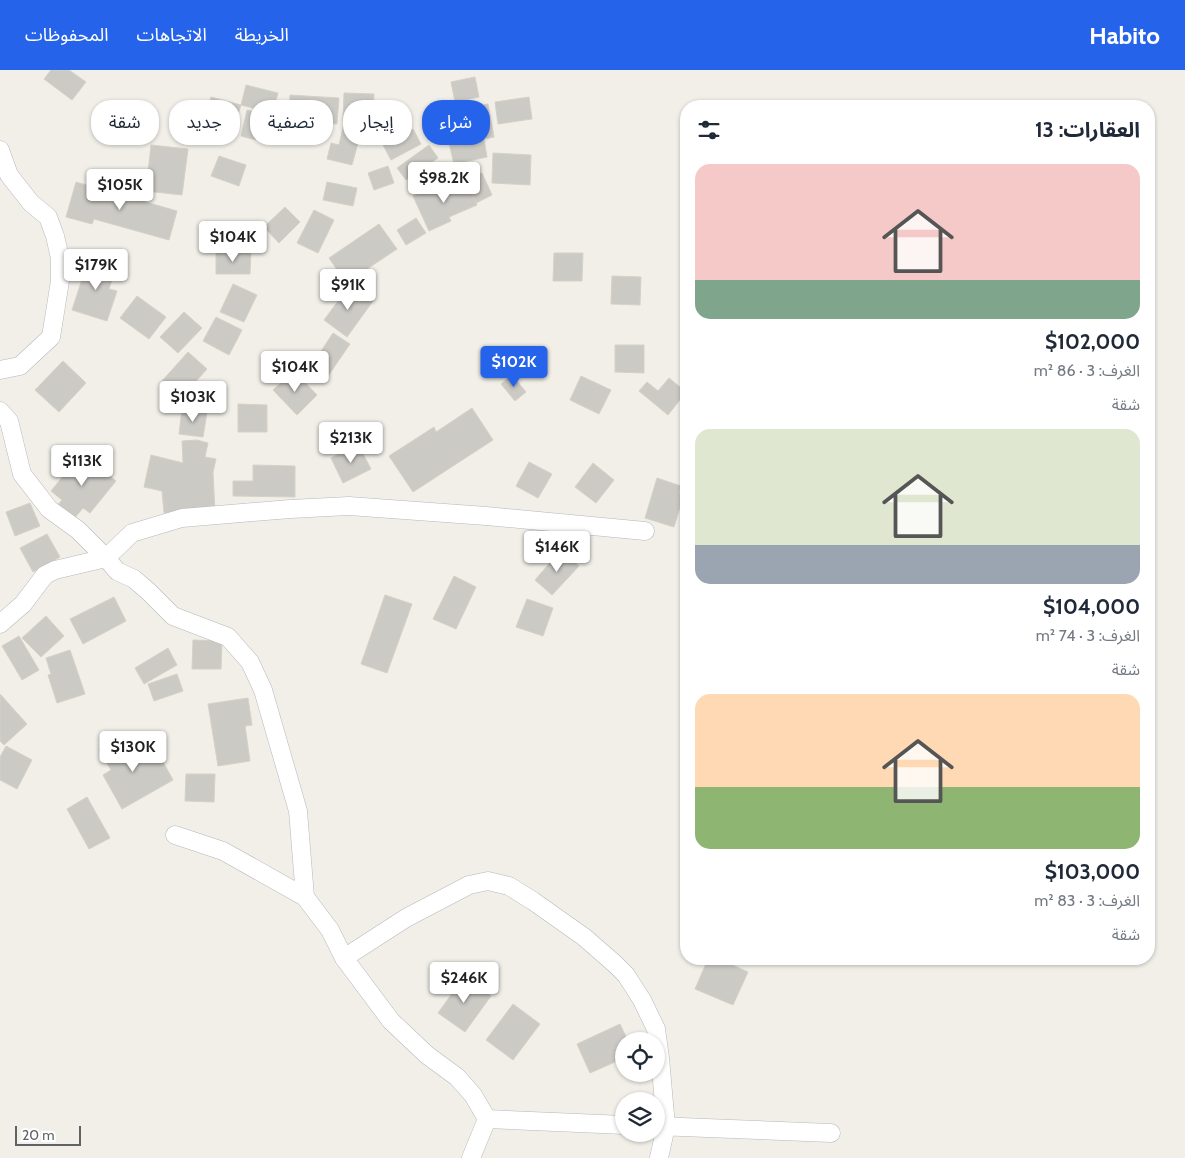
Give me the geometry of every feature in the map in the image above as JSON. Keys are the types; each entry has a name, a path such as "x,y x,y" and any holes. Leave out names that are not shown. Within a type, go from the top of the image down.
{"street":[{"path":"0,150 9,175 31,203 48,217 60,258 60,281 51,337 20,366 0,370"},
{"path":"0,411 9,421 22,474 49,509 78,530 117,571 134,579 148,590 173,616 228,637 250,662 263,690 298,811 305,897"},
{"path":"0,624 23,604 45,575 55,570 106,558 132,533 182,518 300,508 349,506 486,516 645,531"},
{"path":"175,835 223,851 305,897 330,930 344,958 391,1021 427,1055 458,1077 473,1096 486,1120 471,1158"},
{"path":"344,958 406,918 469,885 488,881 509,886 584,937 626,975 642,1000 656,1029 660,1058 660,1092"},
{"path":"486,1120 615,1125"},
{"path":"665,1126 831,1133"},
{"path":"659,1158 660,1142"}],"building":[{"path":"51,70 69,70 86,82 72,100 44,79"},
{"path":"475,77 479,97 455,100 451,82"},
{"path":"246,85 278,93 276,100 250,100 250,107 241,105"},
{"path":"344,93 374,94 374,100 344,100"},
{"path":"290,95 339,98 337,124 333,124 333,100 290,100"},
{"path":"211,97 222,100 210,100"},
{"path":"529,97 532,119 498,124 495,102"},
{"path":"247,110 250,111 250,138 241,136"},
{"path":"490,115 494,137 490,138"},
{"path":"343,127 343,145 357,145 352,165 327,159 330,145 339,145"},
{"path":"412,130 421,144 391,160 383,145 412,145"},
{"path":"151,145 188,149 182,195 146,191"},
{"path":"429,145 438,158 406,180 397,168"},
{"path":"449,145 485,145 487,157 454,164"},
{"path":"493,153 531,155 530,185 492,183"},
{"path":"219,156 246,165 239,186 211,176"},
{"path":"388,166 394,183 374,190 368,173"},
{"path":"482,173 492,195 476,203 466,181"},
{"path":"465,179 477,205 449,217 451,221 429,231 413,196 433,188 435,192"},
{"path":"76,182 177,211 169,240 94,219 92,224 66,217"},
{"path":"327,182 357,188 353,206 323,200"},
{"path":"285,207 300,222 279,243 264,227"},
{"path":"314,210 334,220 318,253 297,243"},
{"path":"416,218 426,233 406,245 397,230"},
{"path":"379,224 397,249 346,283 329,258"},
{"path":"216,251 251,252 250,274 216,274"},
{"path":"554,253 583,253 582,281 553,281"},
{"path":"89,258 116,267 109,289 117,291 107,321 72,310"},
{"path":"612,276 641,277 640,305 611,304"},
{"path":"233,284 257,295 244,322 220,312"},
{"path":"350,285 373,301 347,337 324,320"},
{"path":"137,296 166,317 149,339 120,318"},
{"path":"184,312 202,328 178,353 160,337"},
{"path":"216,317 242,330 229,355 203,341"},
{"path":"333,333 350,344 328,376 312,365"},
{"path":"615,345 644,345 644,373 615,372"},
{"path":"188,352 207,369 181,398 162,381"},
{"path":"63,361 86,383 59,412 35,390"},
{"path":"294,371 317,395 297,415 273,390"},
{"path":"512,375 526,392 515,401 501,384"},
{"path":"581,376 611,390 599,414 570,400"},
{"path":"669,378 680,387 680,400 668,415 639,391 647,382 658,391"},
{"path":"238,404 267,405 267,432 238,432"},
{"path":"472,408 493,440 413,492 389,456 434,427 436,432"},
{"path":"182,409 207,412 203,437 179,434"},
{"path":"197,440 208,443 205,457 216,459 213,472 215,512 164,513 162,491 144,487 151,455 183,463 182,441"},
{"path":"358,444 371,469 343,483 331,458"},
{"path":"82,453 116,481 90,513 83,508 73,520 57,506 62,500 51,491"},
{"path":"529,462 552,474 538,498 516,486"},
{"path":"593,463 614,480 596,503 575,487"},
{"path":"253,465 295,466 295,497 233,496 233,481 253,481"},
{"path":"657,478 680,486 680,507 674,527 645,518"},
{"path":"30,503 40,526 15,536 6,512"},
{"path":"47,534 60,557 33,572 20,548"},
{"path":"561,550 579,566 552,595 535,580"},
{"path":"454,576 476,587 456,629 433,619"},
{"path":"385,595 412,604 387,673 361,664"},
{"path":"114,597 126,621 83,644 70,619"},
{"path":"527,599 553,608 543,636 516,627"},
{"path":"46,616 64,636 41,657 22,638"},
{"path":"19,636 39,670 22,680 2,646"},
{"path":"193,640 222,641 221,669 192,669"},
{"path":"168,648 177,665 144,684 135,668"},
{"path":"70,650 85,694 57,703 48,675 51,674 46,658"},
{"path":"177,674 183,691 154,701 148,684"},
{"path":"0,694 27,724 4,745 0,741"},
{"path":"248,698 252,725 245,726 250,761 218,766 208,704"},
{"path":"122,736 137,762 157,751 173,780 122,809 103,775 111,770 99,749"},
{"path":"6,746 32,760 17,789 0,780 0,757"},
{"path":"186,774 215,774 214,802 185,801"},
{"path":"87,797 110,838 89,849 67,809"},
{"path":"705,965 732,965 748,972 733,1005 695,989"},
{"path":"464,977 491,996 465,1032 438,1013"},
{"path":"513,1004 540,1024 513,1060 486,1040"},
{"path":"620,1024 624,1032 615,1032 615,1062 590,1073 577,1044"}]}
